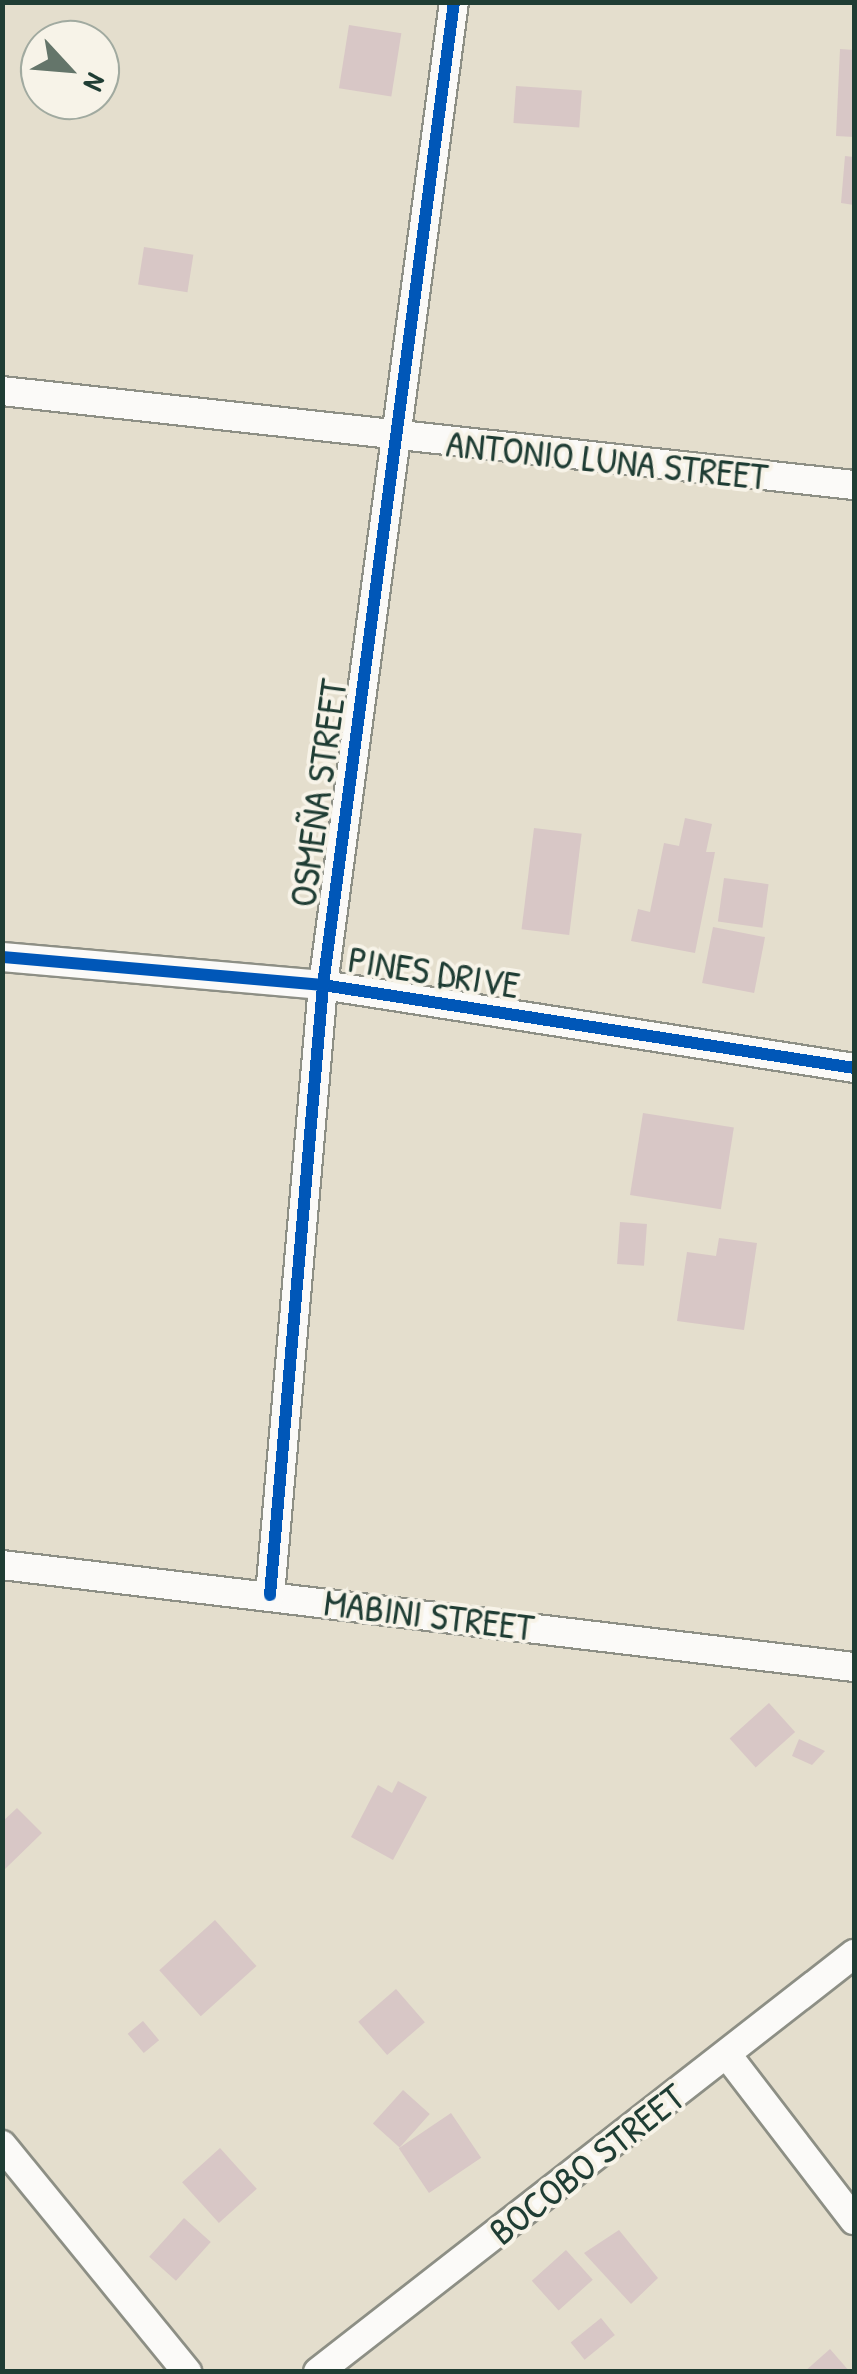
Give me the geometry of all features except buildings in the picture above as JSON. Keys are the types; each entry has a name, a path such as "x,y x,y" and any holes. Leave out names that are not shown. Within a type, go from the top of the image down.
{"street":[{"name":"OSMEÑA STREET","path":"270,1595 323,985 454,2"},
{"name":"ANTONIO LUNA STREET","path":"2,391 396,438 854,485"},
{"name":"PINES DRIVE","path":"2,957 323,985 854,1068"},
{"name":"MABINI STREET","path":"2,1565 854,1666"},
{"name":"BOCOBO STREET","path":"318,2372 854,1954"},
{"path":"728,2056 854,2220"},
{"path":"2,2145 188,2372"}],"cycle path":[{"path":"270,1595 323,985 454,2"},
{"path":"2,957 323,985 854,1068"}]}
